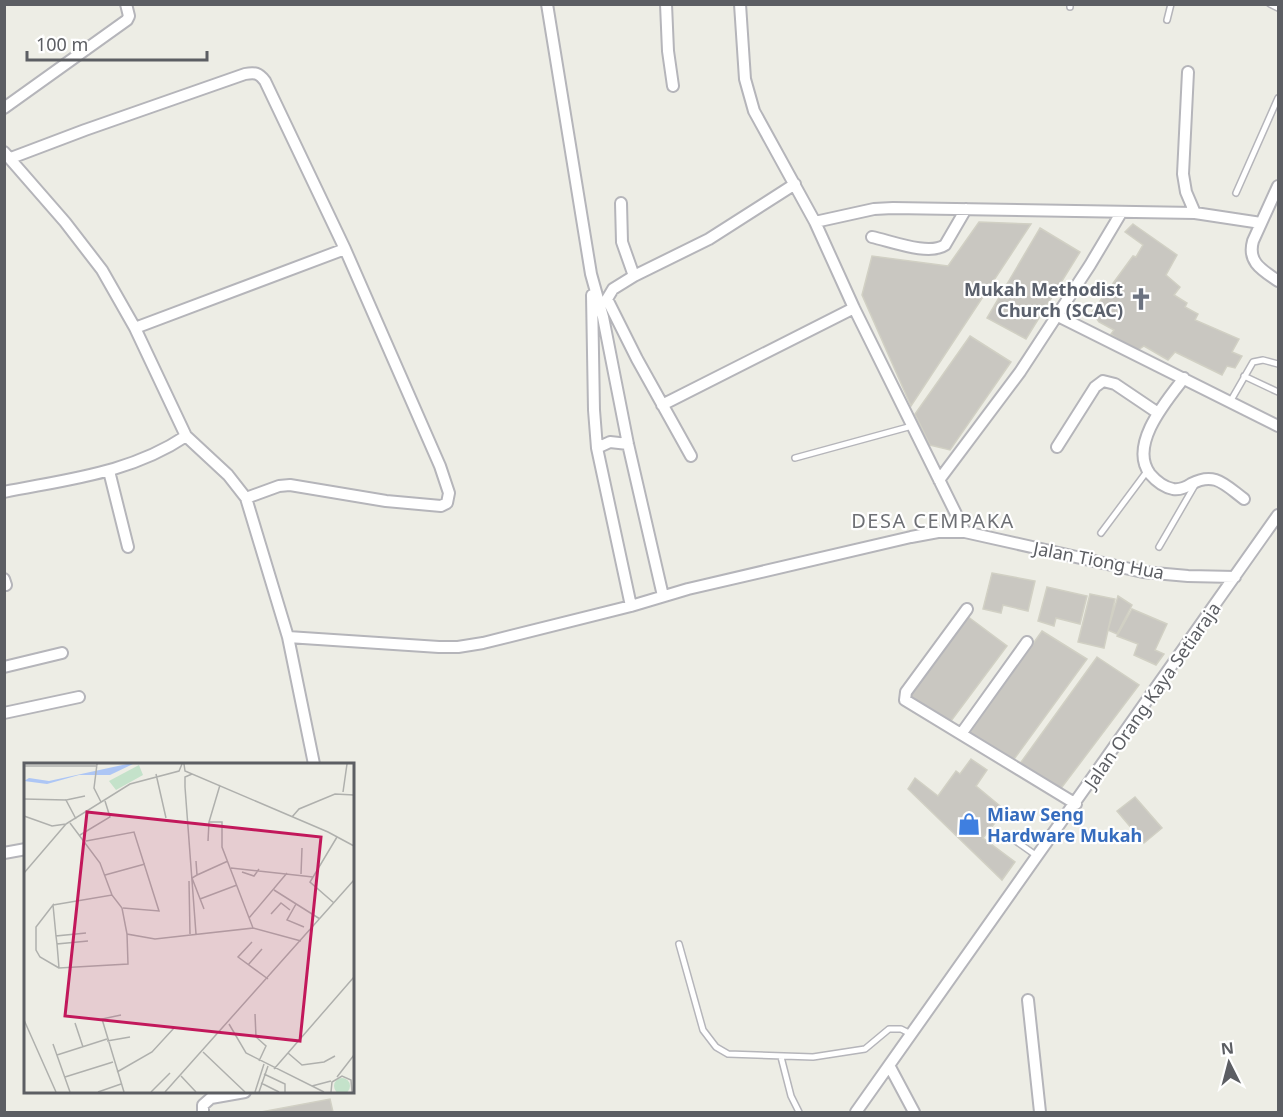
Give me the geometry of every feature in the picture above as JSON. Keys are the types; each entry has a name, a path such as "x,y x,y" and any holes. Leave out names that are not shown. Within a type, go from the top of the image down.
{"street":[{"path":"4,108 127,20 129,16 126,4"},
{"path":"547,4 591,274 603,317 628,444 663,596"},
{"path":"666,4 668,51 673,86"},
{"path":"740,4 746,80 754,111 815,222 854,308 965,532"},
{"path":"1188,72 1183,174 1186,192 1195,213"},
{"path":"246,498 279,486 290,485 404,504 441,506 447,503 449,493 444,475 345,249 269,88 261,74 256,73 244,74 8,155 102,270 135,328 186,436 228,475 246,498 288,637 314,763"},
{"path":"691,456 607,299 613,289 634,276 709,239 795,184"},
{"path":"1278,186 1253,241 1251,256 1261,270 1278,281"},
{"path":"621,203 622,242 634,276"},
{"path":"815,222 874,209 966,209 1195,213 1261,223"},
{"path":"872,237 912,247 940,249 945,245 966,209"},
{"path":"939,480 1020,372 1058,316 1121,213"},
{"path":"135,328 345,249"},
{"path":"591,274 597,448 631,606"},
{"path":"663,405 854,308"},
{"path":"1058,316 1278,426"},
{"path":"1184,378 1158,413 1146,440 1145,460 1148,470 1156,481 1168,487 1183,489 1204,478 1216,479 1244,500"},
{"path":"1057,447 1095,387 1103,381 1115,384 1158,413"},
{"path":"4,492 110,471 149,458 186,436"},
{"path":"597,448 610,442 628,444"},
{"path":"110,471 128,547"},
{"name":"Jalan Orang Kaya Setiaraja","path":"856,1113 1278,515"},
{"name":"Jalan Tiong Hua","path":"288,637 418,646 458,647 483,643 663,596 925,534 965,532 1143,572 1235,577"},
{"path":"967,609 904,700 1076,804"},
{"path":"961,734 1027,642"},
{"path":"4,667 62,654"},
{"path":"4,713 79,697"},
{"path":"4,853 24,849"},
{"path":"1028,1000 1040,1113"},
{"path":"890,1067 914,1113"},
{"path":"203,1113 203,1105 211,1098 239,1093"}],"lane":[{"path":"1167,20 1171,4"},
{"path":"1270,4 1278,8"},
{"path":"1236,193 1276,110 1278,98"},
{"path":"1230,402 1250,366 1257,361 1278,364"},
{"path":"1244,376 1278,392"},
{"path":"795,458 912,426"},
{"path":"1101,533 1148,470"},
{"path":"1159,547 1198,481"},
{"path":"1006,834 1037,856"},
{"path":"679,944 703,1030 716,1047 728,1054 813,1057 855,1051 872,1044 889,1029 901,1029 912,1035"},
{"path":"781,1057 791,1096 799,1113"}],"building":[{"path":"979,222 1031,224 911,406 862,295 872,256 948,266"},
{"name":"Mukah Methodist Church (SCAC)","path":"1133,224 1177,255 1166,275 1180,287 1174,295 1187,303 1185,307 1198,314 1195,320 1239,339 1232,352 1242,356 1235,368 1227,366 1222,375 1175,352 1168,360 1144,346 1138,350 1127,346 1111,334 1114,330 1099,322 1092,312 1143,245 1125,232"},
{"path":"1040,228 1080,252 1026,339 987,318"},
{"path":"970,336 1011,362 950,450 930,445 915,414"},
{"path":"992,573 1035,581 1028,611 1003,605 1001,613 983,609"},
{"path":"1047,587 1087,596 1080,624 1056,618 1054,626 1038,621"},
{"path":"1090,594 1115,599 1104,648 1078,642"},
{"path":"1118,596 1132,605 1117,634 1108,630"},
{"path":"1132,609 1167,624 1155,650 1164,654 1156,665 1134,655 1138,644 1117,636"},
{"path":"967,616 1007,646 948,725 905,698"},
{"path":"1042,631 1087,659 1012,762 968,735"},
{"path":"1097,657 1139,685 1059,791 1019,765"},
{"name":"Miaw Seng Hardware Mukah","path":"971,759 987,770 976,786 1005,810 983,838 1015,862 1002,880 908,789 915,778 938,796 956,771 960,774"},
{"path":"1135,797 1162,828 1144,843 1117,811"},
{"path":"330,1099 333,1112 261,1112"}],"place":[{"name":"Mukah Methodist Church (SCAC)","path":"1141,299"},
{"name":"Miaw Seng Hardware Mukah","path":"969,824"}],"district":[{"name":"DESA CEMPAKA","path":"933,520"}]}
